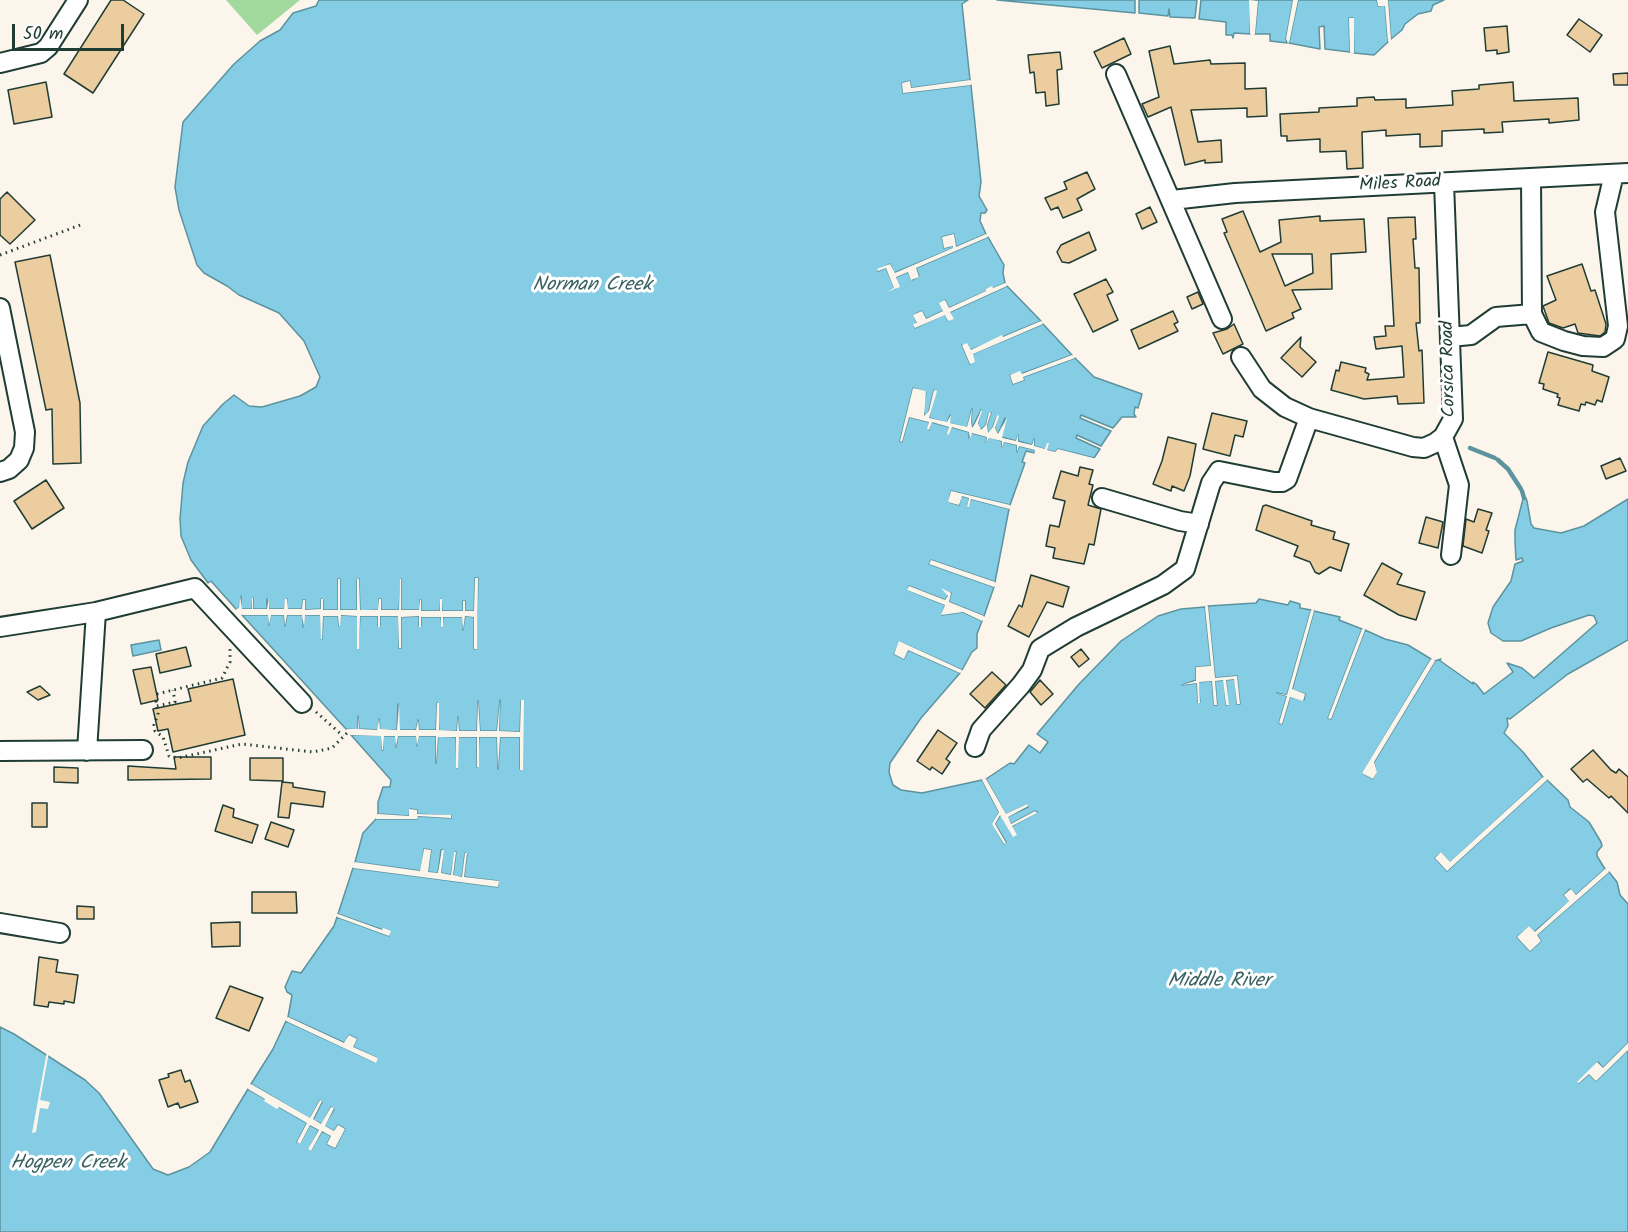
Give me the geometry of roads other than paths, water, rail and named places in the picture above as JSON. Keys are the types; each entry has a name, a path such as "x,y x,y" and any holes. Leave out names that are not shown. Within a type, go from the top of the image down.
{"street":[{"path":"0,63 41,53 78,0"},
{"path":"1116,75 1222,319"},
{"path":"1531,178 1532,314 1541,332 1583,346 1603,347 1616,339 1618,316 1605,212 1621,174"},
{"name":"Miles Road","path":"1172,200 1214,194 1621,174"},
{"name":"Corsica Road","path":"1309,418 1413,447 1424,448 1435,444 1443,437 1453,418 1444,183"},
{"path":"0,308 25,432 24,448 19,460 9,469 0,472"},
{"path":"1450,337 1471,334 1496,317 1532,314"},
{"path":"975,747 981,730 1032,670 1040,650 1076,627 1174,578 1185,569 1211,483 1219,471 1274,482 1287,479 1309,418 1285,407 1262,390 1241,357"},
{"path":"1443,437 1459,485 1451,555"},
{"path":"1102,498 1199,524"},
{"path":"0,627 96,612 195,588 302,704"},
{"path":"87,750 96,612"},
{"path":"0,751 143,750"},
{"path":"0,923 60,933"}],"water":[{"path":"319,0 968,0 962,4 970,80 911,88 910,81 902,83 903,93 971,85 981,182 979,196 987,210 981,213 980,221 986,234 956,247 954,234 942,237 944,248 953,246 954,248 894,273 890,264 878,271 886,268 895,289 896,277 908,272 912,280 919,276 916,268 988,237 1004,265 1005,283 949,308 945,300 943,311 926,319 922,311 914,315 917,323 915,328 945,314 948,321 950,312 1007,286 1041,321 971,350 962,345 970,364 972,354 1043,324 1072,355 1021,374 1010,375 1013,384 1024,380 1023,377 1075,358 1094,377 1142,394 1138,408 1135,407 1136,417 1122,417 1113,428 1081,415 1080,418 1111,431 1101,446 1077,435 1076,438 1100,449 1094,458 1058,449 1055,452 1047,450 1034,446 1034,439 1032,445 1018,441 1018,435 1016,441 1001,437 1005,418 998,434 995,428 997,416 988,433 987,425 991,413 989,413 986,425 980,430 978,423 981,410 972,428 972,409 967,428 949,423 950,415 947,423 929,418 934,390 929,411 925,417 923,408 926,392 913,388 900,441 902,442 909,417 929,422 929,430 931,422 949,427 949,434 951,427 969,432 969,438 971,433 987,437 986,442 989,437 1002,441 1002,447 1004,442 1017,445 1017,452 1019,446 1035,450 1035,453 1026,451 1022,462 1025,463 1010,505 951,491 949,502 959,505 961,496 969,498 968,507 971,499 1009,509 995,582 931,560 929,564 994,587 984,616 949,602 951,593 947,593 945,600 909,586 908,590 945,605 942,615 963,612 982,621 977,634 977,648 972,652 962,670 900,642 894,654 904,659 908,650 960,673 921,718 890,763 889,772 893,785 901,790 922,793 982,780 999,812 993,824 1004,844 1006,842 995,824 1001,814 1012,826 1037,812 1011,824 1007,817 1028,807 1026,805 1006,815 986,779 1010,763 1014,764 1029,745 1040,753 1048,742 1037,734 1079,684 1121,641 1158,616 1181,609 1205,607 1211,666 1196,667 1196,680 1182,685 1197,683 1198,702 1200,702 1198,682 1212,681 1214,705 1217,705 1215,681 1224,680 1226,705 1228,705 1226,680 1235,679 1237,704 1240,704 1237,676 1215,678 1208,606 1256,603 1259,599 1288,605 1290,601 1300,604 1300,608 1311,610 1287,695 1277,693 1287,696 1279,723 1282,724 1290,697 1304,700 1305,694 1292,690 1314,611 1340,617 1339,620 1362,629 1328,718 1331,719 1365,630 1385,639 1408,645 1431,659 1363,773 1373,779 1376,772 1374,762 1435,661 1441,659 1439,660 1476,684 1484,694 1513,672 1507,663 1522,668 1534,678 1597,623 1594,616 1589,615 1521,641 1503,641 1491,633 1488,623 1493,607 1511,581 1515,564 1523,561 1522,558 1516,560 1515,530 1523,499 1526,498 1531,524 1534,528 1561,533 1584,526 1628,499 1628,640 1568,674 1510,719 1507,718 1508,726 1504,733 1543,777 1450,863 1441,853 1435,858 1447,871 1547,780 1568,800 1570,807 1589,822 1601,842 1602,846 1597,856 1605,869 1576,895 1570,889 1564,895 1570,901 1534,932 1529,927 1517,937 1530,951 1541,941 1537,935 1609,872 1617,882 1620,895 1628,904 1628,1043 1603,1068 1598,1062 1579,1083 1589,1074 1596,1081 1628,1050 1628,1232 0,1232 0,1027 85,1080 99,1093 153,1169 168,1175 189,1167 210,1152 248,1089 307,1123 297,1142 300,1143 310,1125 319,1130 309,1149 311,1150 322,1131 331,1136 327,1144 335,1148 345,1129 338,1125 334,1131 324,1126 334,1109 331,1107 322,1124 313,1120 322,1102 320,1100 310,1119 251,1084 273,1049 286,1021 375,1062 377,1058 353,1047 357,1039 349,1035 345,1043 288,1017 292,995 285,987 292,971 301,973 334,926 337,917 389,936 383,930 338,914 353,868 498,887 498,881 464,877 467,854 465,853 462,877 453,876 456,852 451,875 441,873 443,850 441,850 438,873 428,872 431,850 424,849 421,871 355,862 363,833 376,819 417,819 417,816 451,818 451,816 417,814 417,810 410,809 409,816 378,814 378,802 383,787 390,787 391,780 351,735 382,735 382,750 383,736 396,736 396,747 398,736 417,736 417,746 418,736 436,736 436,763 438,736 456,737 457,768 458,737 477,737 477,767 479,737 497,737 498,769 500,737 520,737 520,769 521,701 520,732 499,731 500,700 497,731 480,731 478,701 477,731 459,731 458,717 457,731 439,731 437,703 436,730 419,730 418,720 416,730 399,730 398,704 397,730 380,730 379,719 378,730 359,729 358,716 358,730 346,729 242,615 269,615 269,625 270,615 284,615 285,626 287,615 303,615 303,627 304,615 321,615 322,639 323,616 338,616 339,626 340,615 358,616 358,649 360,616 378,616 378,626 380,626 380,616 399,616 399,648 401,648 401,617 419,616 419,626 421,626 421,617 441,617 442,627 443,617 463,617 463,630 465,616 474,617 474,649 476,649 478,578 475,578 474,611 465,611 465,601 463,601 463,611 442,611 441,599 440,611 421,611 421,600 420,610 401,610 401,579 399,610 381,610 381,599 379,599 379,610 360,611 359,579 357,580 357,610 340,610 340,579 338,579 338,610 323,610 321,599 321,609 305,610 305,600 303,600 302,609 287,609 287,599 284,609 269,609 267,599 267,609 253,609 253,598 252,609 241,609 241,596 239,609 236,609 211,581 208,583 191,560 181,536 183,483 188,462 203,426 234,395 249,406 262,407 300,396 316,387 320,377 304,341 279,313 239,295 204,273 197,265 179,210 175,187 183,122 234,64 260,41 280,30 293,13 316,6"},
{"path":"997,0 1135,0 1135,13"},
{"path":"1139,0 1197,0 1195,18 1170,17 1169,9 1168,16 1139,13"},
{"path":"1201,0 1250,0 1250,34 1234,33 1233,38 1232,35 1226,35 1226,22 1199,19"},
{"path":"1250,0 1293,0 1287,43 1270,41 1270,34 1255,34 1258,1"},
{"path":"1298,0 1377,0 1378,6 1385,5 1388,42 1374,55 1354,53 1353,18 1349,18 1350,52 1325,49 1324,26 1319,27 1320,49 1289,43"},
{"path":"1388,0 1444,0 1433,5 1431,11 1418,14 1391,39"},
{"path":"159,640 161,650 133,656 131,645"}],"waterway":[{"path":"1470,448 1495,458"},
{"path":"1498,460 1508,469 1521,489"},
{"path":"1522,491 1524,498"}],"water label":[{"name":"Norman Creek","path":"592,287"},
{"name":"Middle River","path":"1219,983"},
{"name":"Hogpen Creek","path":"68,1165"}]}
